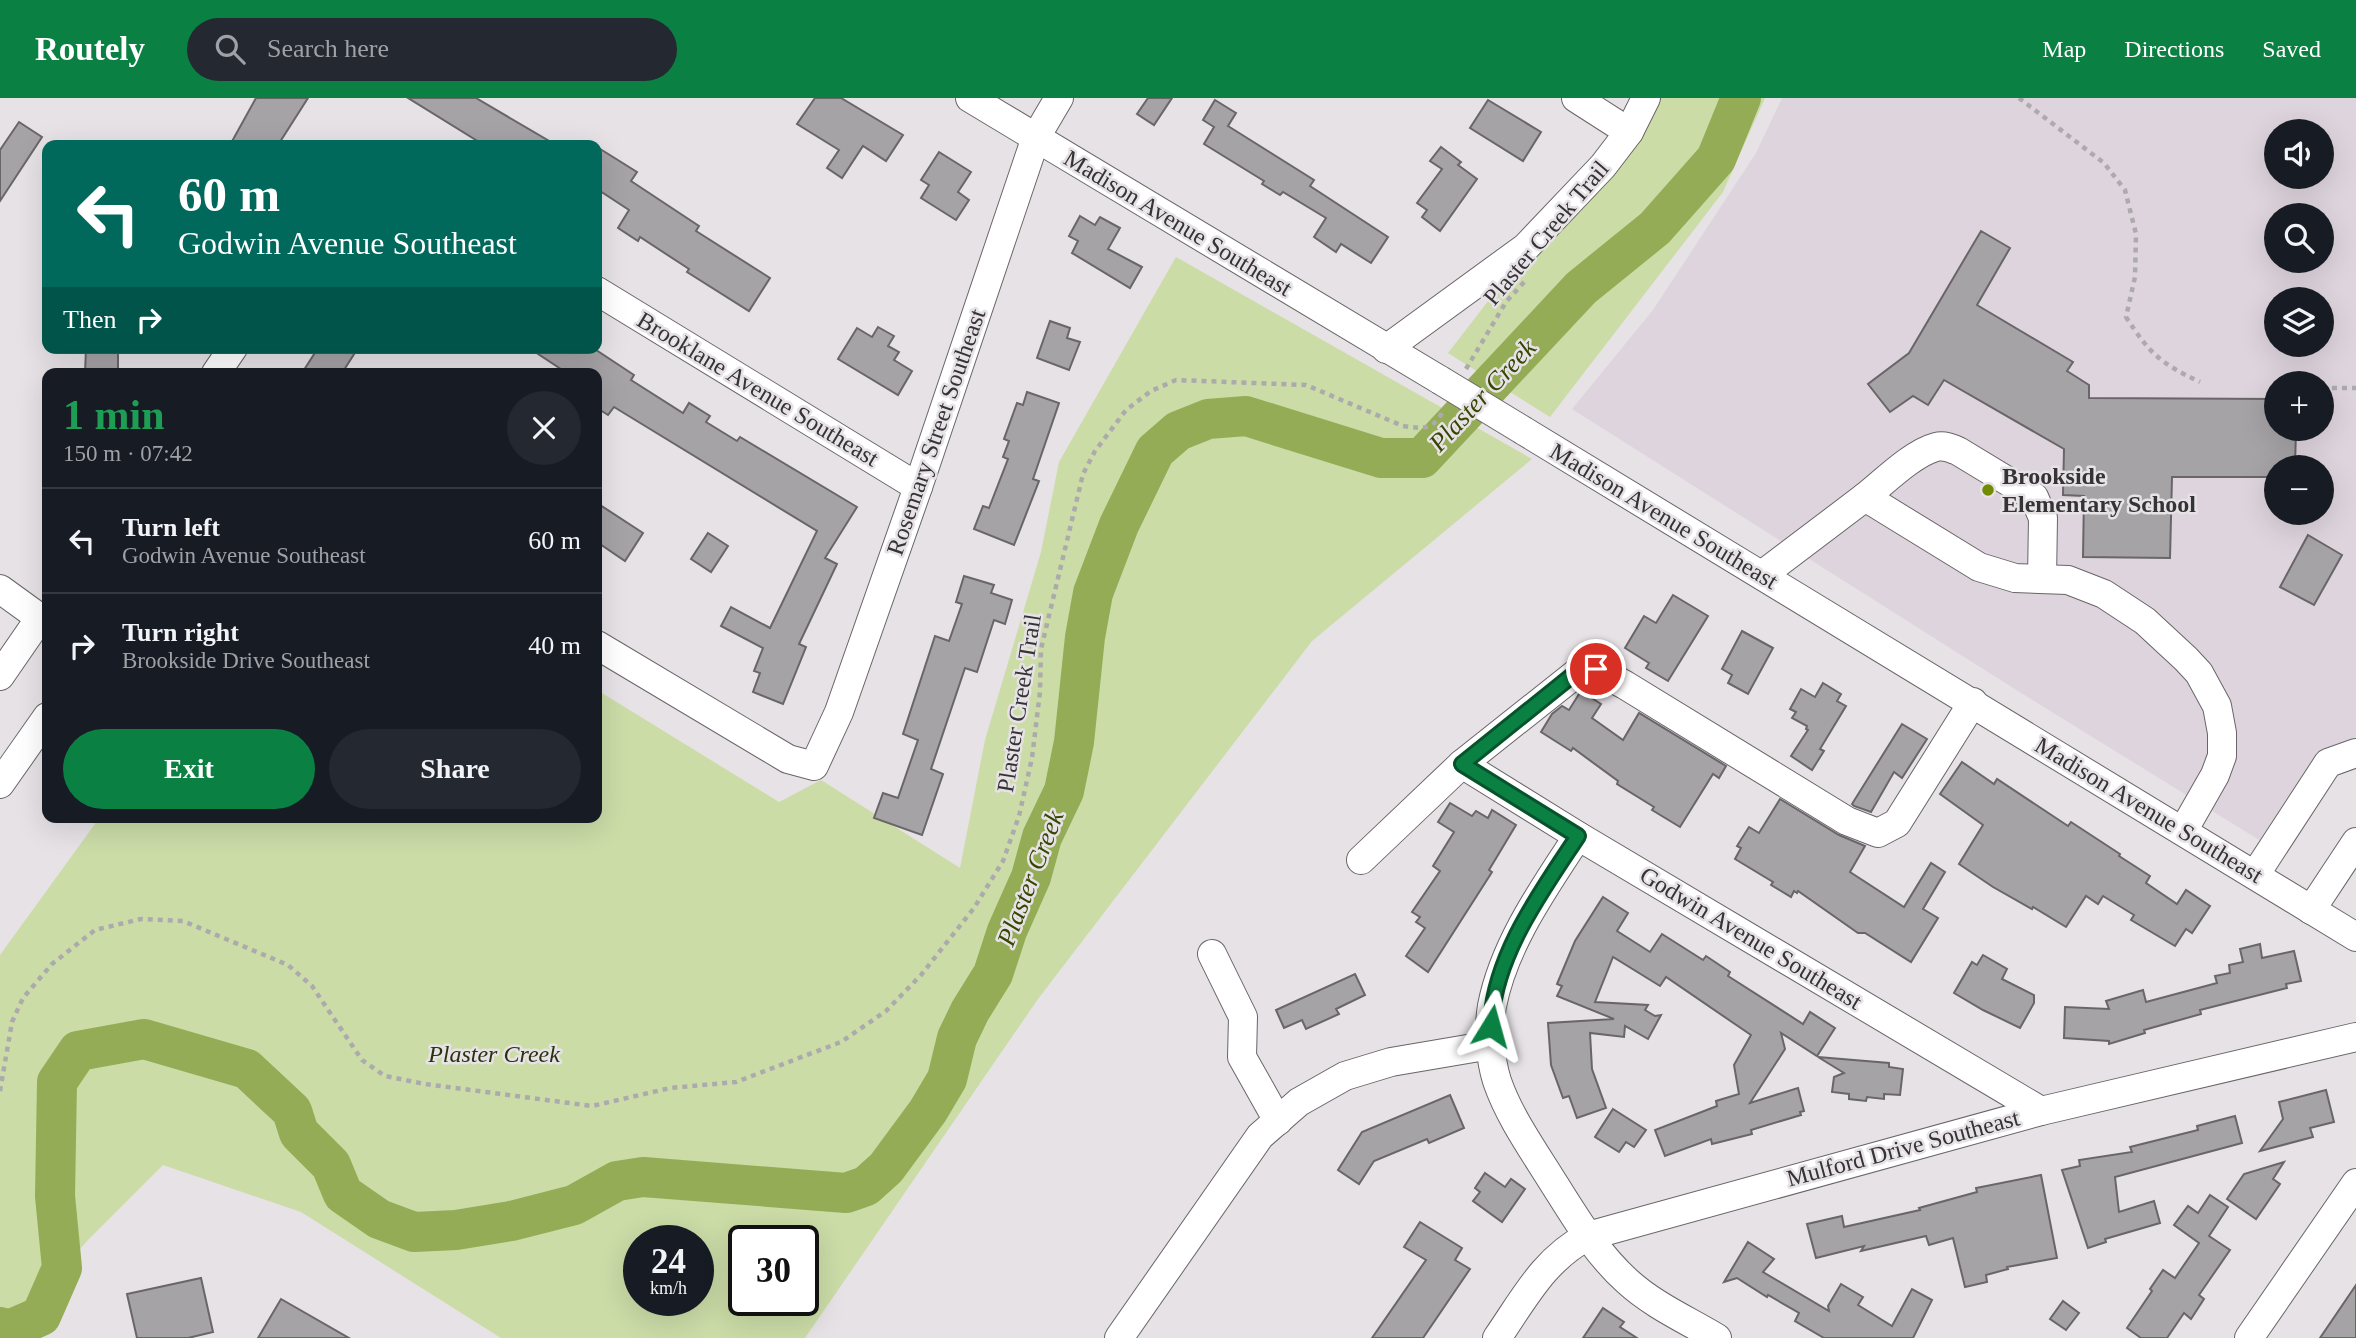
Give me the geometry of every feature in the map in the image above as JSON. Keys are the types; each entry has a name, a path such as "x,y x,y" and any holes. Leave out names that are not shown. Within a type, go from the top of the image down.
{"street":[{"name":"Madison Avenue Southeast","path":"970,98 1387,349 1452,377 1524,431 2356,937"},
{"name":"Rosemary Street Southeast","path":"602,648 788,759 814,766 839,712 1036,137 1059,98"},
{"path":"1576,98 1629,132"},
{"path":"1387,349 1526,247 1576,197 1629,132 1646,98"},
{"name":"Brooklane Avenue Southeast","path":"602,294 918,487"},
{"path":"1762,575 1920,454 1936,447 1947,447 1958,450 2034,497 2043,518 2042,579"},
{"path":"1865,496 1979,567 2015,578 2068,580 2104,594 2130,610 2186,659 2208,688 2217,706 2222,733 2222,756 2215,775 2183,831"},
{"path":"0,589 42,620"},
{"path":"0,676 42,622"},
{"path":"1361,860 1462,764 1583,668 1596,669 1847,821 1878,833 1897,823 1973,702"},
{"path":"0,784 42,724"},
{"path":"2255,875 2328,763 2356,754"},
{"name":"Godwin Avenue Southeast","path":"1462,764 1578,836 2041,1111"},
{"path":"1578,836 1544,888 1518,935 1502,972 1492,1008 1491,1045 1497,1079 1517,1125 1587,1236 1615,1269 1642,1294 1717,1338"},
{"path":"2311,910 2356,842"},
{"path":"1213,954 1243,1017 1242,1057 1278,1121"},
{"name":"Mulford Drive Southeast","path":"1497,1338 1547,1267 1564,1250 1587,1236 2041,1111 2356,1037"},
{"path":"1119,1338 1260,1136 1300,1102 1345,1076 1391,1062 1491,1045"},
{"path":"2249,1338 2356,1183"}],"path":[{"path":"2019,98 2104,163 2125,190 2136,234 2135,277 2126,317 2145,347 2162,363 2200,382"},
{"name":"Plaster Creek Trail","path":"1452,377 1506,302 1529,276"},
{"name":"Plaster Creek Trail","path":"0,1091 12,1022 23,998 52,964 95,930 141,919 183,921 288,965 312,986 362,1060 385,1076 425,1084 592,1106 670,1088 736,1082 841,1042 886,1011 921,975 974,908 1003,861 1019,816 1032,758 1040,692 1041,649 1083,474 1095,451 1126,410 1151,391 1176,380 1306,385 1403,426 1417,428 1437,422 1443,410"},
{"path":"2334,388 2356,388"}],"shaded area":[{"name":"Brookside Elementary School","path":"1782,98 2356,98 2356,736 2277,851 1572,409 1653,310 1756,153"}],"green space":[{"name":"Plaster Creek","path":"1654,98 1765,98 1723,192 1550,417 1448,353 1489,300 1601,180"},
{"name":"Plaster Creek","path":"1176,257 1532,459 1312,641 1038,999 805,1338 501,1338 301,1212 163,1165 87,1241 4,1338 0,1338 0,955 96,823 602,823 602,693 779,802 821,780 960,868 985,740 1041,552 1059,462"}],"building":[{"path":"256,98 308,98 281,140 233,140"},
{"path":"408,98 476,98 547,140 476,140"},
{"path":"815,98 841,98 903,135 886,161 863,146 842,178 827,168 839,150 797,124"},
{"path":"1148,98 1172,98 1154,125 1137,114"},
{"path":"1215,100 1236,113 1228,126 1314,180 1310,186 1388,237 1371,263 1341,244 1336,252 1314,237 1326,218 1283,192 1280,195 1262,184 1264,181 1204,144 1214,127 1203,120"},
{"path":"1488,100 1541,132 1523,161 1470,128"},
{"path":"19,122 42,137 0,201 0,150"},
{"path":"1441,147 1461,162 1458,165 1477,179 1440,231 1422,217 1427,210 1417,203 1442,169 1430,161"},
{"path":"602,150 637,172 631,181 699,226 696,231 770,278 749,311 687,272 689,269 640,237 638,241 618,228 629,210 602,192"},
{"path":"939,152 971,172 958,192 969,200 956,220 921,198 929,185 921,180"},
{"path":"1080,216 1095,225 1100,217 1120,228 1108,249 1142,267 1130,288 1072,253 1078,241 1069,236"},
{"path":"1981,231 2010,248 1977,305 2073,362 2067,371 2089,385 2089,398 2264,399 2264,441 2296,441 2295,455 2264,455 2264,477 2172,477 2170,558 2083,557 2084,496 2063,495 2064,449 1944,380 1928,405 1913,396 1890,412 1868,384 1909,353"},
{"path":"1050,321 1070,328 1067,338 1080,342 1069,370 1037,358"},
{"path":"878,327 894,336 888,346 899,352 894,360 912,371 898,395 838,359 857,328 872,337"},
{"path":"86,354 118,354 118,368 85,368"},
{"path":"314,354 354,354 345,368 305,368"},
{"path":"538,354 602,354 634,375 631,380 683,413 689,403 710,416 706,422 737,441 740,437 857,507 825,558 837,564 799,644 806,647 783,704 753,692 760,673 754,671 763,648 721,626 731,607 770,628 817,531 614,407 608,415 602,411 602,368 559,368"},
{"path":"1027,392 1059,403 1033,479 1039,481 1014,545 974,529 983,506 989,508 1008,459 1003,457 1009,441 1004,439 1017,403 1023,405"},
{"path":"602,506 643,533 625,561 602,545"},
{"path":"708,533 728,546 711,572 691,559"},
{"path":"2308,535 2342,555 2314,605 2280,587"},
{"path":"964,576 994,585 991,593 1012,600 1005,624 994,620 977,672 965,668 931,769 943,774 922,835 874,818 883,793 898,798 918,740 903,734 935,636 949,641 962,604 956,602"},
{"path":"1673,595 1708,616 1668,681 1646,668 1649,663 1625,648 1644,616 1656,623"},
{"path":"1742,631 1773,648 1748,694 1728,683 1732,675 1722,669"},
{"path":"1823,683 1841,694 1837,701 1846,706 1820,749 1824,751 1812,770 1791,756 1808,730 1807,726 1792,718 1796,712 1790,709 1801,689 1815,697"},
{"path":"1581,691 1601,704 1592,718 1623,740 1639,713 1726,766 1719,778 1713,774 1680,827 1652,810 1654,807 1617,784 1618,781 1573,748 1571,751 1541,732 1552,714 1562,706 1569,710"},
{"path":"1902,724 1927,739 1902,778 1894,772 1871,812 1854,806 1852,804"},
{"path":"1962,762 1994,784 1997,779 2068,826 2071,822 2120,854 2119,856 2150,876 2146,883 2177,904 2186,890 2210,906 2192,933 2186,929 2175,946 2131,920 2134,915 2103,896 2098,904 2086,896 2066,927 1993,887 1959,864 1983,825 1940,794"},
{"path":"1780,799 1839,835 1865,846 1850,872 1904,907 1931,863 1945,872 1923,909 1938,918 1911,962 1865,933 1858,933 1798,891 1794,891 1791,897 1771,885 1773,882 1735,859 1741,848 1737,846 1749,827 1759,833"},
{"path":"1450,803 1472,816 1476,811 1488,818 1492,810 1516,825 1489,870 1492,872 1428,972 1406,956 1425,928 1416,922 1420,917 1412,912 1440,871 1433,866 1454,832 1438,822"},
{"path":"1603,897 1628,913 1617,931 1650,952 1662,934 1703,960 1706,956 1730,972 1728,976 1803,1024 1810,1012 1835,1028 1817,1056 1781,1033 1785,1049 1750,1103 1798,1088 1804,1111 1800,1112 1801,1115 1751,1130 1752,1134 1712,1144 1711,1139 1665,1156 1655,1130 1717,1106 1716,1101 1739,1094 1734,1065 1751,1035 1666,977 1660,986 1613,957 1595,1002 1648,1005 1645,1010 1655,1016 1661,1015 1648,1039 1625,1026 1624,1037 1590,1033 1592,1069 1606,1108 1577,1118 1569,1096 1563,1098 1551,1065 1548,1023 1614,1019 1557,996 1562,986 1557,984 1575,941"},
{"path":"2260,944 2262,958 2294,951 2301,981 2286,984 2287,988 2200,1010 2201,1014 2144,1030 2145,1033 2109,1044 2109,1041 2064,1038 2065,1007 2109,1009 2106,1001 2143,990 2146,1002 2217,983 2215,976 2230,973 2229,965 2243,962 2240,949"},
{"path":"1983,955 2007,969 2002,979 2034,995 2034,1003 2020,1028 1954,993 1972,962 1977,965"},
{"path":"1355,974 1365,995 1336,1009 1339,1014 1306,1029 1302,1020 1284,1028 1276,1010"},
{"path":"1818,1057 1889,1063 1889,1067 1903,1069 1900,1095 1884,1094 1884,1099 1867,1097 1866,1101 1849,1099 1849,1094 1832,1092 1834,1077 1844,1073"},
{"path":"2326,1090 2334,1122 2310,1128 2313,1137 2260,1151 2283,1119 2279,1102"},
{"path":"1450,1095 1464,1128 1429,1143 1427,1139 1374,1161 1359,1184 1338,1170 1362,1132"},
{"path":"1613,1109 1646,1130 1634,1147 1626,1142 1619,1152 1595,1137"},
{"path":"2235,1116 2242,1143 2115,1177 2119,1212 2154,1201 2160,1223 2105,1239 2106,1242 2088,1248 2062,1170 2080,1166 2079,1160 2132,1152 2130,1147 2198,1130 2197,1126"},
{"path":"2284,1162 2273,1179 2280,1184 2256,1219 2227,1199 2244,1174"},
{"path":"1485,1173 1505,1187 1511,1179 1525,1189 1502,1222 1473,1201 1480,1192 1475,1188"},
{"path":"2041,1175 2057,1258 2007,1267 2008,1269 1986,1275 1987,1282 1965,1287 1953,1238 1929,1245 1926,1236 1861,1251 1864,1246 1816,1258 1807,1224 1842,1216 1844,1227 1920,1210 1919,1208 1977,1192 1976,1188"},
{"path":"2210,1195 2228,1207 2209,1236 2230,1250 2199,1295 2204,1299 2191,1319 2184,1313 2167,1338 2141,1338 2127,1328 2152,1291 2150,1289 2163,1270 2175,1278 2199,1243 2174,1225 2188,1206 2198,1213"},
{"path":"1420,1222 1462,1248 1455,1260 1470,1269 1423,1338 1372,1338 1426,1260 1404,1247"},
{"path":"1748,1242 1774,1259 1763,1272 1829,1311 1828,1306 1841,1284 1863,1297 1858,1305 1892,1326 1912,1289 1932,1300 1913,1338 1824,1338 1795,1321 1799,1313 1768,1295 1767,1297 1737,1278 1724,1282"},
{"path":"201,1278 213,1332 188,1338 137,1338 127,1294"},
{"path":"2356,1285 2356,1338 2320,1338"},
{"path":"281,1299 349,1338 258,1338"},
{"path":"2063,1301 2079,1313 2066,1330 2050,1319"},
{"path":"1603,1308 1624,1322 1620,1327 1637,1338 1583,1338"}],"waterway":[{"name":"Plaster Creek","path":"0,1327 9,1330 41,1316 62,1268 55,1196 57,1082 78,1051 144,1039 247,1069 292,1111 299,1133 331,1165 343,1194 379,1219 414,1232 456,1230 511,1221 574,1205 617,1181 643,1177 846,1193 866,1186 886,1168 928,1111 947,1079 957,1038 993,974 1007,931 1031,877 1042,837 1064,791 1074,742 1085,637 1093,593 1119,525 1155,451 1178,431 1208,419 1246,416 1381,458 1422,458 1581,288 1655,228 1716,159 1741,98"}],"place":[{"name":"Brookside Elementary School","path":"1988,490"}],"route":[{"path":"1491,1026 1492,1008 1502,972 1518,935 1544,888 1578,836 1462,764 1574,674 1583,668 1596,669"}]}
